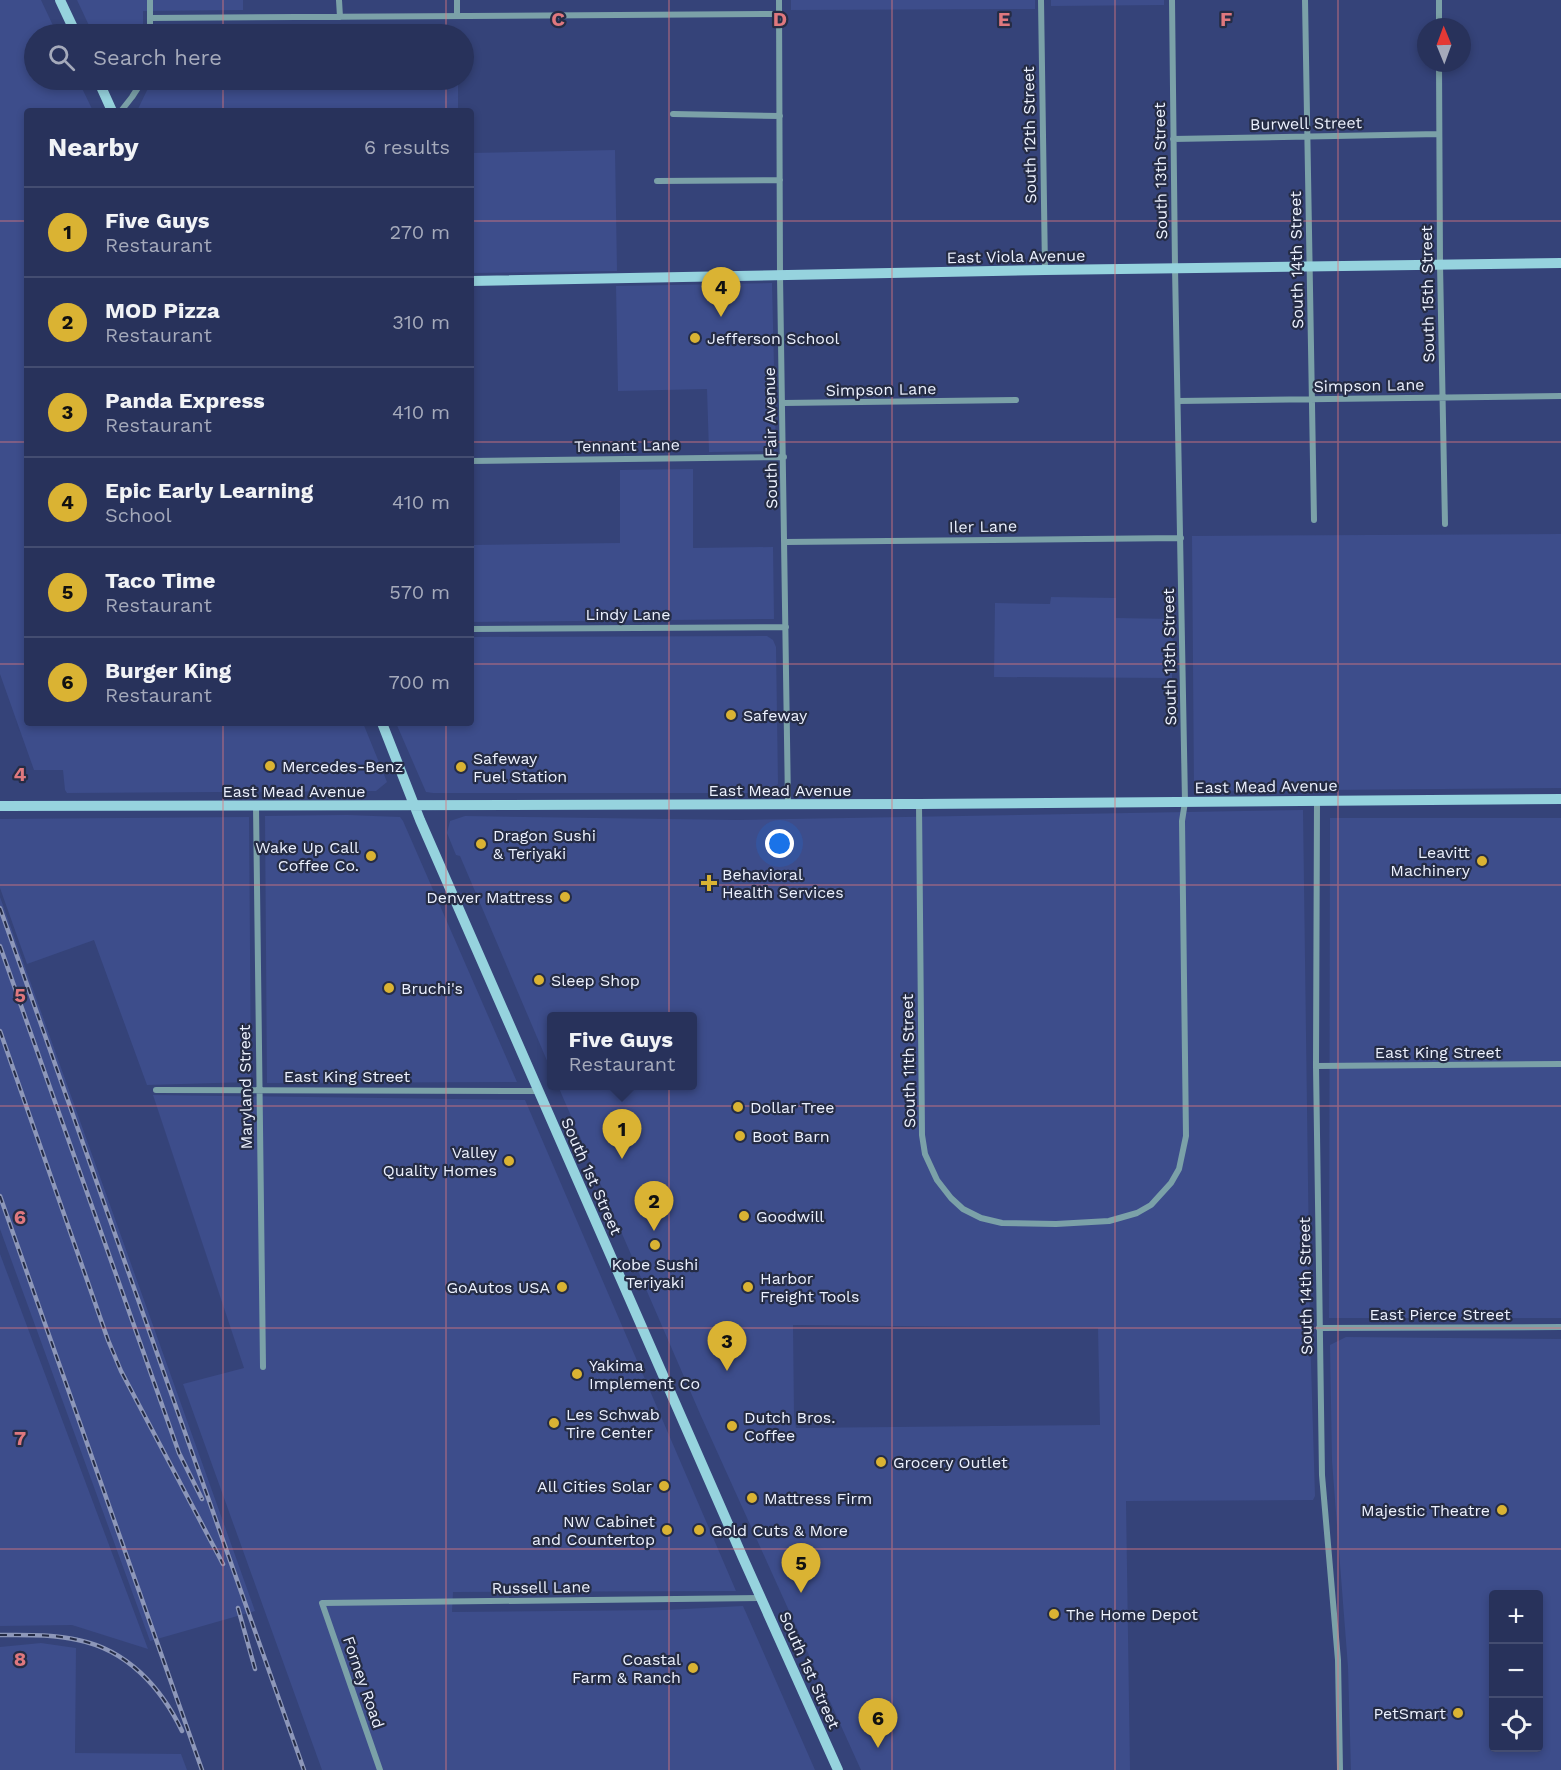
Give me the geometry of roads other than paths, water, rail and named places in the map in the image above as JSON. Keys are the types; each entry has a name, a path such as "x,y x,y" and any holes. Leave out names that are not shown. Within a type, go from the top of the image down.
{"street":[{"path":"60,0 71,24"},
{"path":"150,0 150,24"},
{"path":"339,0 340,17"},
{"path":"457,0 457,16"},
{"name":"South Fair Avenue","path":"778,0 788,804"},
{"name":"South 12th Street","path":"1041,0 1045,270"},
{"name":"South 13th Street","path":"1056,1224 1109,1221 1151,1205 1160,1197 1179,1169 1186,1136 1182,821 1185,802 1172,0"},
{"name":"South 14th Street","path":"1305,0 1314,520"},
{"path":"1439,0 1439,18"},
{"path":"150,18 779,14"},
{"name":"South 15th Street","path":"1439,72 1445,524"},
{"path":"103,90 111,108"},
{"path":"123,108 137,90"},
{"path":"673,114 780,116"},
{"name":"Burwell Street","path":"1173,139 1439,134"},
{"path":"657,181 780,180"},
{"name":"East Viola Avenue","path":"474,281 1561,263"},
{"name":"Simpson Lane","path":"1178,401 1561,396"},
{"name":"Simpson Lane","path":"783,404 1016,400"},
{"name":"Tennant Lane","path":"474,461 783,457"},
{"name":"Iler Lane","path":"785,542 1181,538"},
{"name":"Lindy Lane","path":"474,628 786,627"},
{"name":"South 1st Street","path":"383,726 414,806 538,1091 760,1598 838,1770"},
{"name":"East Mead Avenue","path":"0,806 919,804 1561,799"},
{"name":"South 14th Street","path":"1317,800 1316,1066 1322,1475 1338,1660 1340,1770"},
{"name":"South 11th Street","path":"919,804 922,1126 925,1154 944,1189 963,1209 981,1218 1002,1223 1056,1224"},
{"name":"Maryland Street","path":"255,806 263,1367"},
{"name":"East King Street","path":"1316,1066 1561,1064"},
{"name":"East King Street","path":"156,1090 538,1091"},
{"name":"East Pierce Street","path":"1319,1329 1561,1327"},
{"name":"Russell Lane","path":"322,1603 760,1598"},
{"name":"Forney Road","path":"322,1603 380,1770"}],"railway":[{"path":"0,908 304,1770"},
{"path":"0,946 179,1453 202,1499"},
{"path":"0,1031 108,1340 121,1371 223,1564"},
{"path":"0,1196 202,1770"},
{"path":"238,1608 255,1669"},
{"path":"0,1635 69,1638 112,1652 127,1662 153,1686 174,1715 182,1731"}],"place":[{"name":"Epic Early Learning","path":"721,317"},
{"name":"Jefferson School","path":"695,338"},
{"name":"Safeway","path":"731,715"},
{"name":"Mercedes-Benz","path":"270,766"},
{"name":"Safeway Fuel Station","path":"461,767"},
{"name":"Dragon Sushi & Teriyaki","path":"481,844"},
{"name":"Wake Up Call Coffee Co.","path":"371,856"},
{"name":"Leavitt Machinery","path":"1482,861"},
{"name":"Behavioral Health Services","path":"709,883"},
{"name":"Denver Mattress","path":"565,897"},
{"name":"Sleep Shop","path":"539,980"},
{"name":"Bruchi's","path":"389,988"},
{"name":"Dollar Tree","path":"738,1107"},
{"name":"Boot Barn","path":"740,1136"},
{"name":"Five Guys","path":"622,1159"},
{"name":"Valley Quality Homes","path":"509,1161"},
{"name":"Goodwill","path":"744,1216"},
{"name":"MOD Pizza","path":"654,1231"},
{"name":"Kobe Sushi Teriyaki","path":"655,1245"},
{"name":"GoAutos USA","path":"562,1287"},
{"name":"Harbor Freight Tools","path":"748,1287"},
{"name":"Panda Express","path":"727,1371"},
{"name":"Yakima Implement Co","path":"577,1374"},
{"name":"Les Schwab Tire Center","path":"554,1423"},
{"name":"Dutch Bros. Coffee","path":"732,1426"},
{"name":"Grocery Outlet","path":"881,1462"},
{"name":"All Cities Solar","path":"664,1486"},
{"name":"Mattress Firm","path":"752,1498"},
{"name":"Majestic Theatre","path":"1502,1510"},
{"name":"NW Cabinet and Countertop","path":"667,1530"},
{"name":"Gold Cuts & More","path":"699,1530"},
{"name":"Taco Time","path":"801,1593"},
{"name":"The Home Depot","path":"1054,1614"},
{"name":"Coastal Farm & Ranch","path":"693,1668"},
{"name":"PetSmart","path":"1458,1713"},
{"name":"Burger King","path":"878,1748"}]}
